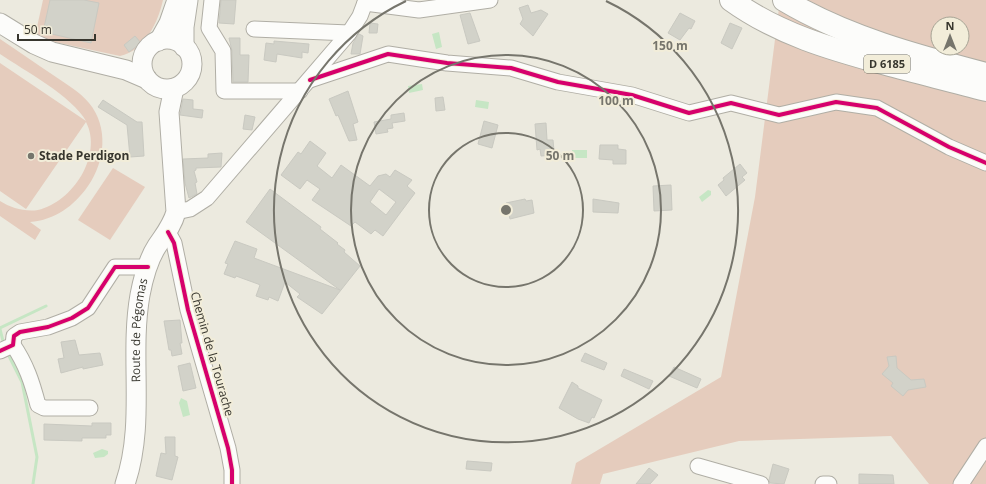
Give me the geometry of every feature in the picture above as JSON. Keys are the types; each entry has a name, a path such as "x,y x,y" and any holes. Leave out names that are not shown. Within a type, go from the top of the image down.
{"highway":[{"name":"D 6185","path":"731,0 746,11 789,33 830,49 986,90"},
{"name":"D 6185","path":"784,0 804,12 855,34 929,59 986,74"},
{"path":"830,49 856,66 986,103"}],"main road":[{"path":"149,77 148,49 159,41 169,23 176,0"},
{"path":"184,47 184,27 188,0"},
{"path":"0,23 34,44 52,52 149,77 185,81 191,70 191,58 184,47 172,40 159,41"},
{"name":"Route de Pégomas","path":"125,484 132,466 135,442 140,295 148,267 156,247 168,232 176,212 169,112 149,77"}],"street":[{"path":"212,0 209,28 223,51 224,91 305,86 388,54 447,63 511,68 558,82 632,95 689,113 731,103 779,114 836,102 877,108 950,147 986,163"},
{"path":"176,212 190,209 207,198 305,86 349,33 365,1 418,10 490,0"},
{"path":"254,29 349,33"},
{"name":"Chemin de la Tourache","path":"168,232 174,243 188,310 228,448 232,470 232,484"},
{"path":"90,408 44,408 38,405 30,374 22,359 6,348 14,336 20,332 48,328 72,318 88,308 115,267 148,267"},
{"path":"961,484 986,446"},
{"path":"698,466 761,484"},
{"path":"823,484 829,484"}],"shaded area":[{"path":"43,0 163,0 158,18 149,35 136,48 129,53 120,56 50,41 35,36"},
{"path":"780,0 986,0 986,484 929,484 891,436 739,441 603,474 600,484 571,484 576,463 721,377 755,197"},
{"path":"439,32 442,47 436,49 432,34"},
{"name":"Stade Perdigon","path":"0,39 81,95 95,112 100,123 102,133 101,156 94,177 77,200 63,211 39,221 30,222 41,230 35,240 0,216 0,201 18,209 38,210 63,198 82,175 88,162 91,149 90,135 86,122 26,209 0,191 0,63 86,121 70,102 59,93 0,54"},
{"path":"422,84 423,90 409,93 408,86"},
{"path":"476,100 489,102 488,109 475,107"},
{"path":"572,150 587,150 587,158 572,158"},
{"path":"113,168 145,187 110,240 78,220"},
{"path":"708,190 711,191 711,195 702,202 699,197"},
{"path":"181,398 187,401 190,415 183,417 179,403"},
{"path":"102,449 108,451 108,454 104,457 95,458 93,453"}],"building":[{"path":"50,0 84,0 99,3 91,43 43,32"},
{"path":"221,0 236,0 234,24 219,23"},
{"path":"528,5 531,13 541,10 548,14 533,36 520,24 523,19 519,8"},
{"path":"470,13 480,41 468,44 460,15"},
{"path":"680,13 695,21 691,29 689,28 680,40 668,33"},
{"path":"370,23 378,24 377,33 369,33"},
{"path":"730,23 742,28 732,49 721,43"},
{"path":"359,34 363,36 360,54 351,54 353,43"},
{"path":"135,36 141,43 129,52 124,45"},
{"path":"229,38 240,38 240,55 249,55 248,82 233,82 232,51"},
{"path":"274,41 309,44 308,53 302,52 302,58 277,54 276,62 264,60 266,43 274,44"},
{"path":"348,91 358,122 353,124 357,140 349,141 338,115 336,116 329,99"},
{"path":"443,97 445,110 436,111 435,98"},
{"path":"183,99 193,100 193,109 203,110 202,118 180,115"},
{"path":"103,100 137,122 142,122 144,156 130,157 127,125 98,107"},
{"path":"404,113 405,121 392,123 393,128 387,129 388,132 376,134 374,122 391,119 391,115"},
{"path":"245,115 255,117 252,130 243,129"},
{"path":"484,121 498,125 492,148 478,144"},
{"path":"546,123 547,140 553,140 554,151 553,155 541,156 540,149 537,150 535,124"},
{"path":"310,141 326,153 317,166 332,178 341,165 370,186 378,176 386,174 390,177 395,170 412,180 407,186 415,193 383,236 375,230 371,234 355,222 351,226 312,200 320,189 307,180 300,189 281,175 298,152 301,154","holes":["379,189 396,202 386,215 370,202"]},
{"path":"600,145 618,145 618,149 626,150 626,164 613,164 613,160 599,159"},
{"path":"222,153 221,167 196,168 194,171 197,182 195,183 197,194 189,198 185,183 183,159 208,158 208,154"},
{"path":"740,164 747,173 742,177 745,180 726,196 718,185 724,180 723,178"},
{"path":"671,185 672,210 654,211 653,186"},
{"path":"270,189 321,227 320,229 338,243 337,244 345,250 344,252 360,266 322,314 297,297 300,294 285,282 278,301 269,297 268,300 256,296 260,285 236,276 235,278 224,274 228,264 225,263 235,241 257,249 254,258 340,290 246,222"},
{"path":"525,199 526,201 532,200 534,213 510,219 506,203"},
{"path":"593,199 619,203 618,213 593,212"},
{"path":"180,320 182,343 180,343 182,354 172,356 171,350 169,350 164,321"},
{"path":"75,340 79,355 100,353 103,365 83,369 83,367 61,373 58,359 64,358 61,342"},
{"path":"585,353 607,363 604,370 581,361"},
{"path":"896,356 897,368 911,380 924,379 926,387 908,390 903,396 891,386 893,383 882,374 889,366 887,357"},
{"path":"190,363 196,388 183,391 178,366"},
{"path":"674,367 701,379 697,388 669,376"},
{"path":"624,369 653,381 649,389 621,376"},
{"path":"572,382 578,386 578,388 602,400 594,418 592,417 589,423 578,419 559,408"},
{"path":"92,423 111,423 111,435 106,435 106,438 82,438 82,441 44,440 44,424 92,426"},
{"path":"165,437 175,437 175,456 178,457 172,480 156,476 161,453 166,454"},
{"path":"467,461 492,463 491,471 466,469"},
{"path":"773,464 789,469 784,484 770,483 769,480"},
{"path":"649,468 658,475 650,484 636,484"},
{"path":"859,474 893,475 894,484 859,484"}],"waterway":[{"path":"0,328 46,306"},
{"path":"0,329 4,345"},
{"path":"7,352 22,382 37,457 33,484"}],"cycle path":[{"path":"310,80 388,54 447,63 511,68 558,82 632,95 689,113 731,103 779,115 836,102 877,108 949,147 986,163"},
{"path":"168,232 174,243 188,310 228,448 232,470 232,484"},
{"path":"0,351 13,345 14,336 20,332 48,327 72,318 88,308 115,267 148,267"}],"place":[{"name":"Stade Perdigon","path":"31,156"}]}
